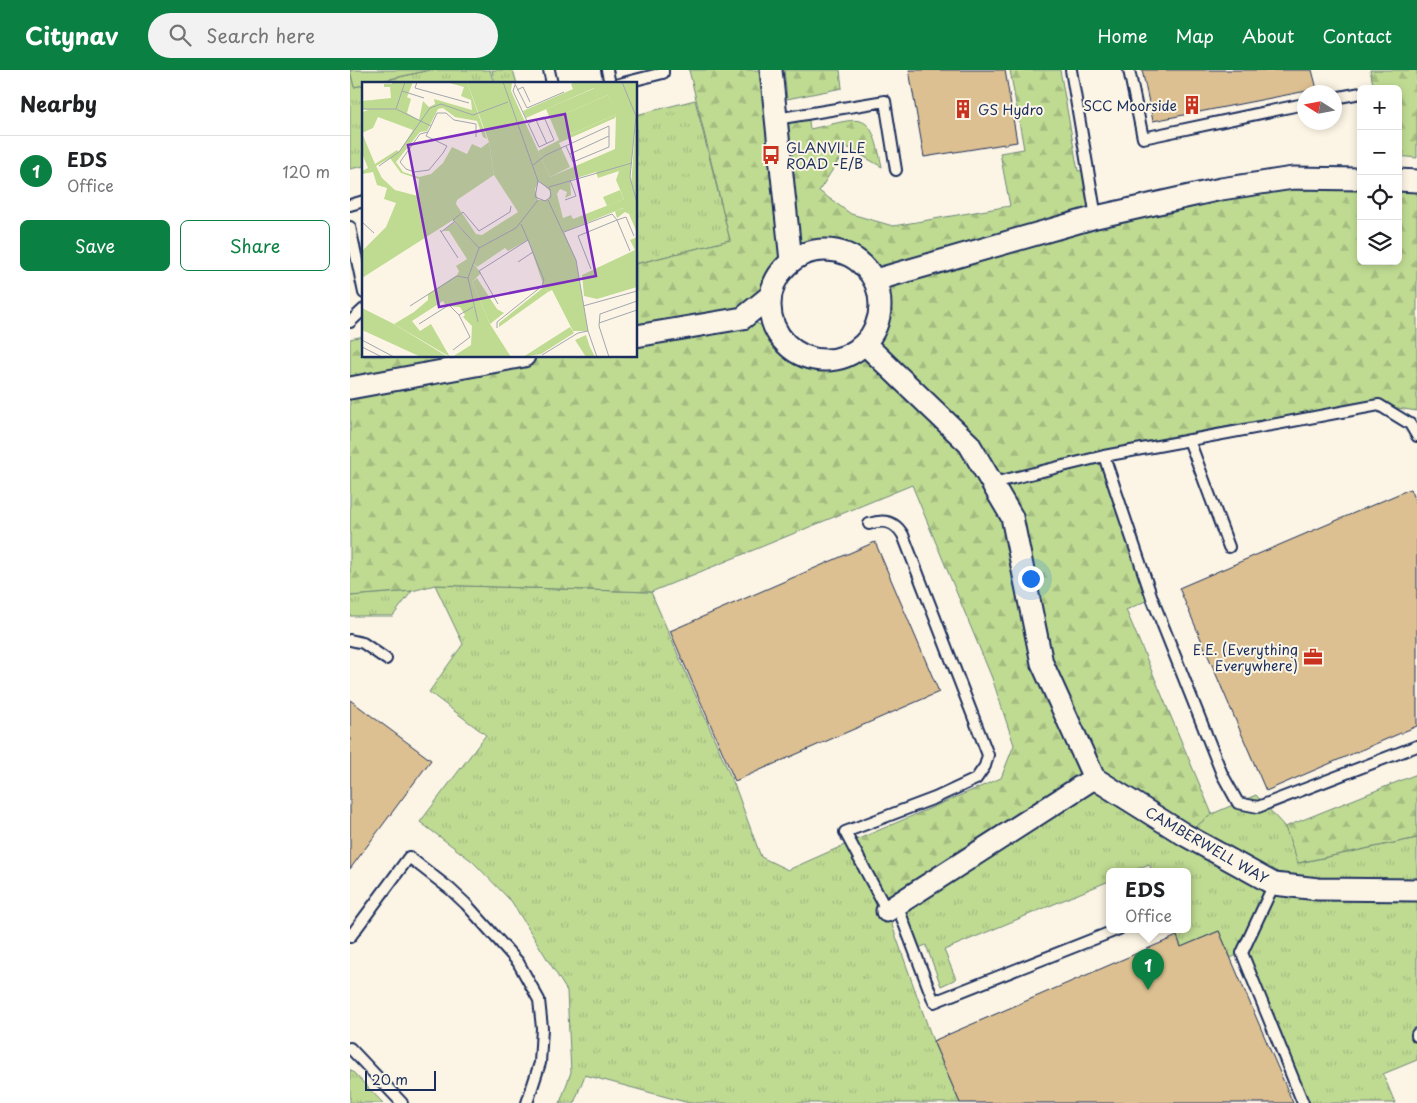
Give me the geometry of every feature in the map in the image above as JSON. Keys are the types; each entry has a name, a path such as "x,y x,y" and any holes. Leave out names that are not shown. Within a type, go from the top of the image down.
{"street":[{"path":"771,70 791,260"},
{"path":"875,280 1096,217 1222,189 1293,178 1357,179"},
{"path":"1402,180 1417,181"},
{"path":"827,249 846,254 858,260 875,280 880,299 879,316 873,334 865,344 840,359 821,361 804,358 788,348 776,332 769,314 769,298 775,279 791,260 808,252 827,249"},
{"path":"638,336 744,318 769,298"},
{"path":"744,318 776,332"},
{"path":"865,344 969,444 1012,517 1042,663 1094,778 892,908"},
{"path":"350,388 513,358"},
{"name":"CAMBERWELL WAY","path":"1094,778 1185,834 1274,884 1318,889 1417,890"}],"lane":[{"path":"627,82 663,73 662,70"},
{"path":"1073,70 1096,217"},
{"path":"1129,70 1143,138 1297,105"},
{"path":"1342,97 1357,94"},
{"path":"776,119 885,101 896,170"},
{"path":"350,227 360,255 362,274"},
{"path":"350,322 362,311"},
{"path":"993,483 1104,456 1378,405 1410,424 1417,436"},
{"path":"1189,440 1228,547"},
{"path":"1104,456 1152,598 1222,774 1238,803 1258,807 1417,746"},
{"path":"869,524 877,521 889,522 898,526 903,535 988,755 985,766 976,779 935,798 845,832 892,908 934,1002"},
{"path":"350,640 362,643 386,659"},
{"path":"350,937 409,857 450,889 518,962 539,1000 542,1028 540,1063 528,1103"},
{"path":"1274,884 1242,953 1303,1103"},
{"path":"934,1002 1108,933"},
{"path":"934,1002 961,990"},
{"path":"350,1048 402,1103"}],"green space":[{"path":"350,70 354,87 362,85 362,166 350,169"},
{"path":"350,70 430,70 376,82 362,82 362,85 354,87"},
{"path":"430,70 490,70 493,82 379,82"},
{"path":"492,70 513,70 516,82 495,82"},
{"path":"689,70 770,70 776,119 808,114 810,129 853,120 861,121 868,126 878,148 882,167 847,147 819,191 851,214 893,226 1010,206 1000,153 1024,149 1010,70 1060,70 1078,171 1088,170 1097,217 1221,189 1357,179 1357,265 1402,265 1402,180 1417,181 1417,411 1378,405 1104,456 1152,598 1126,610 1212,814 1185,835 1094,778 887,911 849,843 1001,778 1014,745 992,678 912,485 651,592 435,585 412,591 350,596 350,339 362,336 362,358 638,358 638,263 730,240","holes":["827,249 853,257 870,272 877,289 879,306 875,324 867,340 854,352 838,360 819,361 806,358 786,345 773,330 744,319 769,297 775,279 791,261 808,252"]},
{"path":"784,70 840,70 842,88 787,99"},
{"path":"1370,70 1417,70 1417,158 1402,156 1402,85 1373,85"},
{"path":"695,100 730,240 638,263 638,114"},
{"path":"435,585 651,592 736,789 761,857 788,870 849,843 887,911 933,1041 960,1103 689,1103 585,1075 574,1103 560,1103 571,1072 567,991 512,902 472,861 420,822 486,735 429,692 463,644"},
{"path":"412,591 393,616 350,616 350,596"},
{"path":"1417,774 1417,838 1298,863 1285,827"},
{"path":"1094,778 1185,834 1212,814 1256,795 1285,827 1299,863 1417,838 1417,1060 1383,1074 1395,1103 1303,1103 1241,953 1231,958 1219,931 1181,947 1176,933 1191,933 1191,868 1151,868 1149,864 1139,868 1106,868 1106,882 944,950 956,979 941,986 926,945 914,950 897,905"},
{"path":"350,1069 383,1103 350,1103"}],"building":[{"name":"GS Hydro","path":"909,70 1005,70 1017,142 924,157"},
{"name":"SCC Moorside","path":"1142,70 1312,70 1316,85 1297,85 1297,93 1153,121"},
{"name":"E.E. (Everything Everywhere)","path":"1410,489 1417,506 1417,726 1266,791 1179,588"},
{"path":"875,542 939,692 735,781 670,631"},
{"path":"350,700 431,760 350,869"},
{"path":"1219,931 1293,1103 960,1103 933,1041 1177,936 1181,947"}],"place":[{"name":"SCC Moorside","path":"1192,105"},
{"name":"GS Hydro","path":"963,109"},
{"name":"GLANVILLE ROAD -E/B","path":"771,155"},
{"name":"E.E. (Everything Everywhere)","path":"1313,657"},
{"name":"EDS","path":"1148,990"}]}
